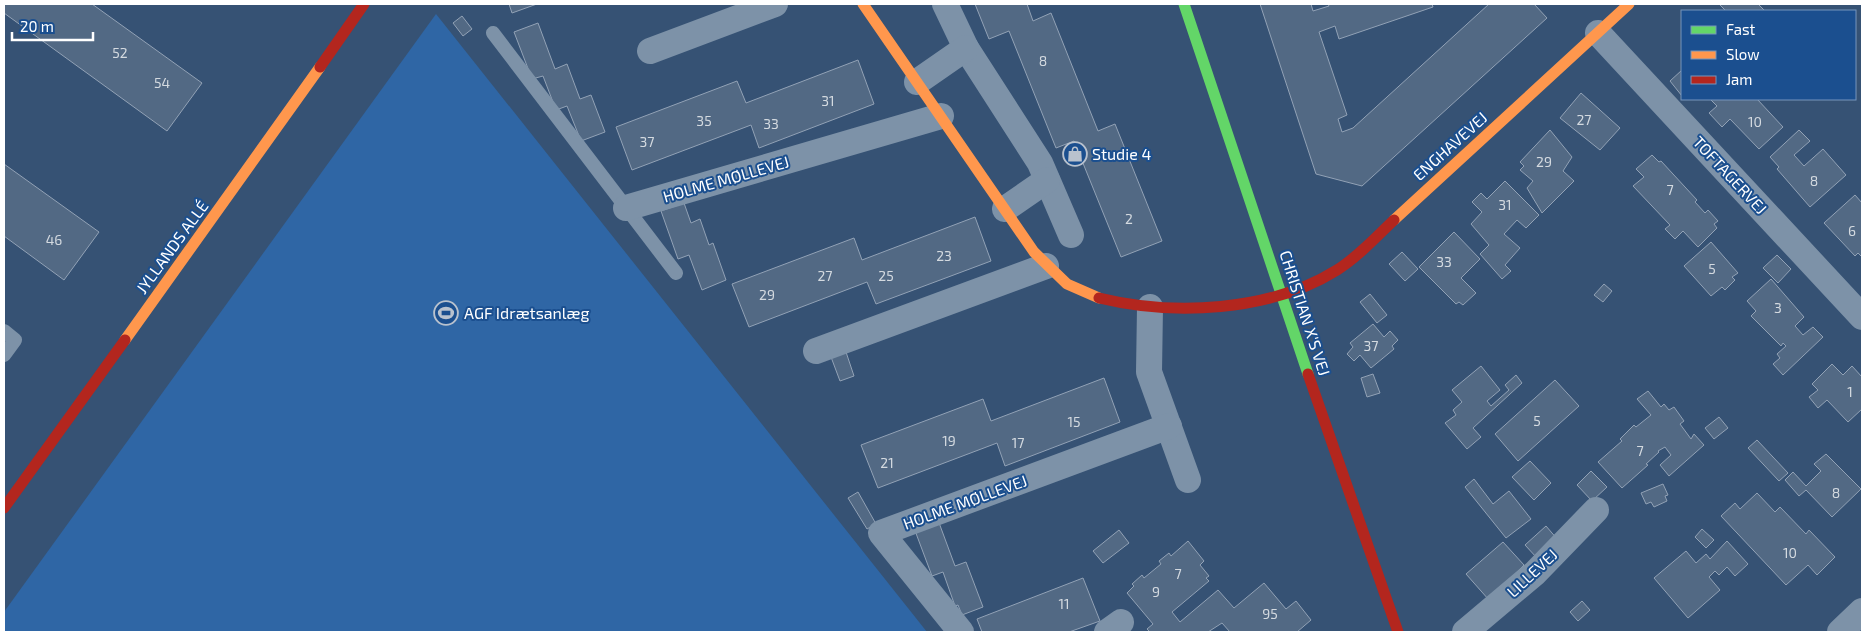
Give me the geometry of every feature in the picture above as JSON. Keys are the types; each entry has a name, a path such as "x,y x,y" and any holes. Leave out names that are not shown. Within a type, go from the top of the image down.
{"street":[{"name":"JYLLANDS ALLÉ","path":"4,508 252,164 364,4"},
{"path":"650,51 776,4"},
{"path":"863,4 1046,266 1078,291 1102,299 1150,307 1184,309 1236,306 1281,294"},
{"path":"945,4 966,48 1040,163 1070,235"},
{"name":"CHRISTIAN X'S VEJ","path":"1184,4 1281,294 1398,632"},
{"name":"ENGHAVEVEJ","path":"1281,294 1334,272 1345,264 1629,4"},
{"name":"TOFTAGERVEJ","path":"1598,33 1862,317"},
{"path":"917,82 966,48"},
{"name":"HOLME MØLLEVEJ","path":"626,208 941,116"},
{"path":"1005,209 1047,180"},
{"path":"816,350 1046,266"},
{"path":"1150,307 1149,372 1188,480"},
{"name":"HOLME MØLLEVEJ","path":"960,632 881,533 1169,426"},
{"name":"LILLEVEJ","path":"1465,632 1535,573 1596,510"},
{"path":"1840,632 1862,611"}],"lane":[{"path":"493,33 676,273"},
{"path":"4,331 15,340 4,354"}],"shaded area":[{"name":"AGF Idrætsanlæg","path":"436,14 927,632 4,632 4,612"}],"building":[{"path":"4,4 92,4 202,83 167,131 4,13"},
{"path":"509,4 537,4 512,13"},
{"path":"975,4 1027,4 1033,21 1051,13 1098,131 1115,124 1162,241 1121,257 1074,141 1056,148 1009,31 989,39"},
{"path":"1260,4 1311,4 1313,11 1329,6 1328,4 1432,4 1433,7 1339,39 1335,26 1319,32 1347,115 1338,119 1342,132 1353,128 1489,4 1534,4 1547,18 1362,186 1316,174"},
{"path":"1758,4 1764,10 1725,10 1720,5"},
{"path":"462,16 472,29 463,36 453,23"},
{"path":"538,23 555,69 567,64 580,99 591,95 605,132 581,141 567,106 556,110 543,76 532,79 514,32"},
{"path":"858,60 874,104 759,148 751,125 632,170 616,127 737,81 746,103"},
{"path":"1681,71 1681,95 1670,81"},
{"path":"1581,93 1620,128 1600,150 1560,118"},
{"path":"1711,100 1758,100 1783,127 1759,149 1730,119 1722,127 1709,113 1717,106"},
{"path":"1550,130 1572,157 1563,171 1574,181 1542,213 1527,188 1533,181 1520,170 1524,166 1520,162"},
{"path":"1799,130 1810,141 1794,155 1804,166 1823,149 1846,175 1810,207 1777,169 1779,167 1770,157"},
{"path":"1652,155 1659,162 1661,161 1697,200 1695,202 1705,213 1708,210 1718,221 1714,224 1717,228 1698,247 1683,231 1675,239 1665,229 1670,225 1633,186 1644,177 1636,169"},
{"path":"4,164 99,232 64,280 4,236"},
{"path":"1505,181 1539,215 1526,228 1517,220 1504,234 1520,248 1505,265 1511,271 1502,279 1480,254 1489,245 1471,224 1482,212 1472,202 1481,193 1487,199"},
{"path":"1855,195 1862,203 1862,257 1858,253 1855,256 1824,223"},
{"path":"684,203 691,223 700,219 709,245 713,243 726,280 702,290 689,255 678,259 661,211"},
{"path":"975,217 991,261 876,304 867,282 749,327 732,284 854,238 862,260"},
{"path":"1454,232 1480,259 1461,278 1476,293 1463,305 1459,302 1456,304 1419,267"},
{"path":"1711,242 1738,273 1732,277 1735,280 1725,290 1722,287 1711,296 1684,266"},
{"path":"1402,252 1418,269 1405,281 1389,264"},
{"path":"1777,255 1791,269 1778,283 1763,268"},
{"path":"1771,279 1804,317 1795,326 1803,335 1813,327 1823,337 1783,375 1773,364 1780,358 1777,354 1786,346 1783,343 1781,346 1751,316 1756,311 1747,301"},
{"path":"1604,284 1612,291 1603,302 1594,295"},
{"path":"1370,294 1387,315 1377,323 1360,302"},
{"path":"1373,324 1384,337 1390,331 1398,340 1392,346 1394,349 1371,368 1360,355 1354,361 1347,354 1353,347 1350,343"},
{"path":"846,352 854,376 840,381 831,357"},
{"path":"1832,364 1843,375 1852,366 1862,377 1862,409 1848,422 1827,400 1818,408 1809,397 1818,390 1812,384"},
{"path":"1481,366 1500,390 1487,401 1491,406 1509,390 1505,385 1516,375 1522,383 1473,428 1481,437 1467,449 1445,423 1456,415 1453,410 1462,402 1452,390"},
{"path":"1373,374 1380,393 1367,397 1361,378"},
{"path":"1104,378 1120,422 1005,466 997,443 878,488 861,445 983,399 991,421"},
{"path":"1555,380 1579,406 1518,461 1495,434"},
{"path":"1648,391 1661,407 1664,404 1669,410 1674,407 1684,421 1680,424 1691,439 1694,434 1704,445 1669,476 1660,465 1671,455 1665,447 1658,451 1646,464 1648,465 1622,488 1598,462 1622,441 1620,439 1634,425 1636,427 1651,415 1637,399"},
{"path":"1719,417 1728,428 1714,439 1705,428"},
{"path":"1757,440 1788,473 1779,481 1748,448"},
{"path":"1826,454 1861,489 1832,517 1806,490 1799,496 1785,480 1793,472 1806,486 1821,471 1814,464"},
{"path":"1530,461 1551,483 1534,500 1512,477"},
{"path":"1591,471 1607,487 1592,501 1577,485"},
{"path":"1474,479 1493,504 1509,491 1531,519 1506,538 1465,487"},
{"path":"1663,484 1668,495 1665,496 1667,501 1654,507 1651,502 1646,504 1641,493"},
{"path":"858,492 876,524 867,529 848,498"},
{"path":"1757,493 1775,512 1780,507 1806,534 1809,530 1835,557 1817,575 1808,565 1786,585 1721,516 1735,503 1740,509"},
{"path":"938,520 955,566 966,562 983,607 962,615 958,605 955,606 943,572 932,576 914,528"},
{"path":"1546,526 1558,540 1537,558 1525,545"},
{"path":"1702,529 1714,540 1706,548 1695,537"},
{"path":"1119,530 1129,543 1103,563 1093,551"},
{"path":"1188,541 1204,561 1200,565 1209,576 1206,578 1209,581 1172,612 1180,622 1218,590 1234,608 1264,583 1286,609 1296,601 1311,620 1297,632 1230,632 1222,623 1208,632 1150,632 1147,629 1153,624 1127,593 1134,586 1132,584 1142,575 1144,578 1161,564 1159,561 1169,553 1171,556"},
{"path":"1727,541 1748,564 1735,576 1727,567 1719,575 1715,571 1709,577 1720,590 1688,618 1654,578 1686,551 1696,563 1706,554 1710,559"},
{"path":"1503,542 1524,565 1489,600 1466,574"},
{"path":"1083,578 1100,621 1069,632 982,632 977,619"},
{"path":"1582,601 1590,610 1578,621 1570,612"}],"traffic: fast":[{"path":"1184,4 1308,374"}],"traffic: slow":[{"path":"863,4 1034,252 1067,284 1099,298"},
{"path":"1394,220 1629,4"},
{"path":"125,340 320,67"}],"traffic: jam":[{"path":"320,67 364,4"},
{"path":"1099,298 1128,304 1189,308 1252,302 1282,295 1311,284 1345,265 1394,220"},
{"path":"4,508 125,340"},
{"path":"1308,374 1398,632"}],"place":[{"name":"Studie 4","path":"1075,154"},
{"name":"AGF Idrætsanlæg","path":"446,313"}]}
